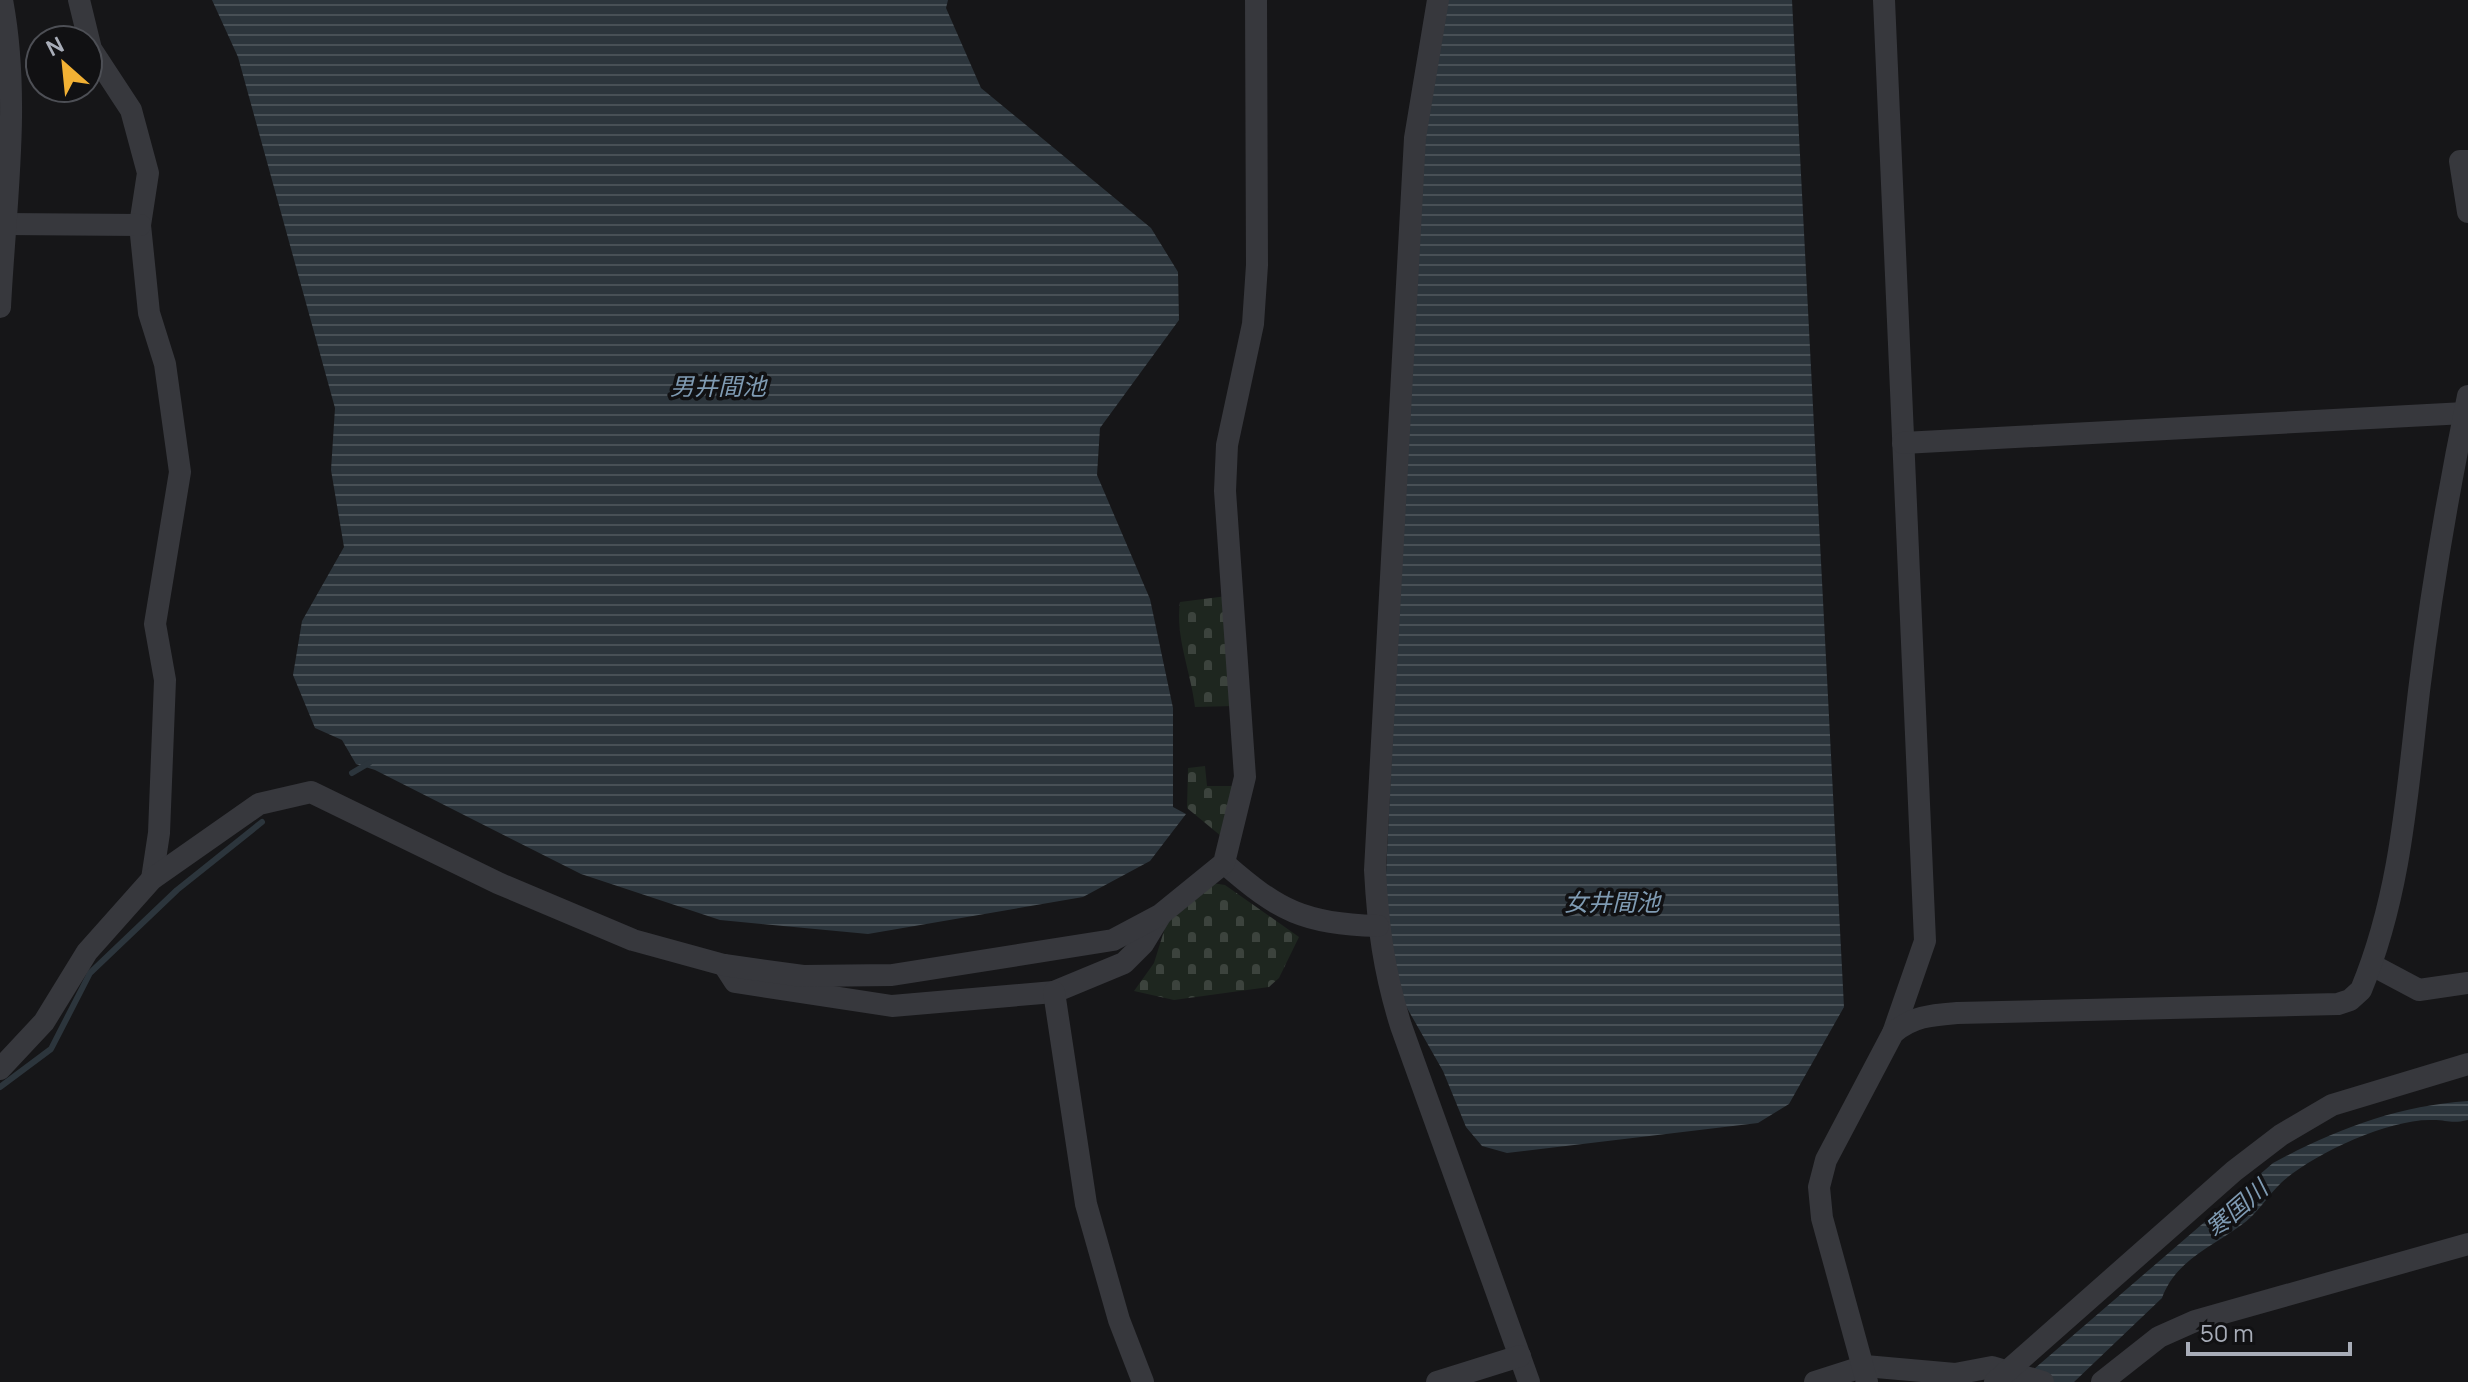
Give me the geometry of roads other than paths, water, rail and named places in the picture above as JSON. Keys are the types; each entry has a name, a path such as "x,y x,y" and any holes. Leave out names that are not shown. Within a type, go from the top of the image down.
{"street":[{"path":"0,307 11,95 9,37 2,0"},
{"path":"79,0 91,49 131,110 148,173 140,225 149,313 165,364 180,472 155,624 165,680 159,833 152,879"},
{"path":"0,1069 44,1022 87,952 152,879 259,804 311,792 498,883 633,940 724,965 803,976 892,975 1113,940 1160,915 1224,863 1245,777 1225,491 1227,445 1253,324 1257,265 1256,0"},
{"path":"1438,0 1415,138 1375,870 1378,926 1384,973 1401,1026 1529,1382"},
{"path":"1866,1374 1822,1218 1819,1187 1826,1160 1893,1033 1925,941 1884,0"},
{"path":"2468,161 2460,161 2468,212"},
{"path":"4,224 140,225"},
{"path":"1893,1033 1920,1016 2338,1004 2350,1000 2361,990 2372,965 2403,841 2431,605 2466,404 1903,443"},
{"path":"1224,863 1286,912 1333,924 1378,926"},
{"path":"724,965 735,982 892,1006 1054,992 1124,963 1143,944 1160,915"},
{"path":"2372,965 2419,990 2468,983"},
{"path":"1054,992 1086,1204 1119,1320 1143,1382"},
{"path":"2006,1376 2234,1171 2281,1135 2332,1105 2468,1064"},
{"path":"2102,1382 2159,1337 2195,1321 2468,1244"},
{"path":"1437,1382 1520,1356"},
{"path":"1815,1382 1866,1374 1955,1374 1992,1367 2006,1376 2043,1382"}],"water":[{"name":"男井間池","path":"212,0 948,0 946,8 981,88 1151,228 1178,272 1179,320 1100,428 1097,475 1150,599 1173,708 1173,807 1186,814 1150,861 1083,897 868,934 720,920 581,874 375,770 356,764 342,740 315,728 293,675 302,621 344,547 331,470 335,408 238,57"},
{"name":"女井間池","path":"1445,0 1792,0 1844,1007 1789,1104 1758,1123 1507,1153 1482,1146 1466,1127 1443,1071 1395,987 1384,915 1421,145"},
{"name":"寒国川","path":"2468,1101 2468,1120 2415,1121 2396,1125 2374,1131 2313,1160 2282,1182 2246,1221 2185,1264 2162,1298 2074,1382 2019,1382 2273,1163 2368,1121 2416,1108"}],"waterway":[{"path":"352,773 369,763"},
{"path":"0,1087 51,1049 90,973 177,890 262,822"}]}
